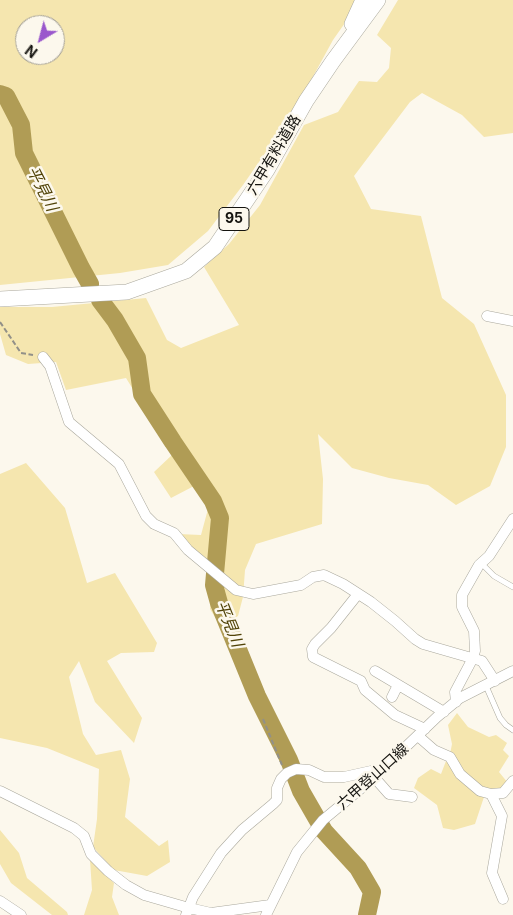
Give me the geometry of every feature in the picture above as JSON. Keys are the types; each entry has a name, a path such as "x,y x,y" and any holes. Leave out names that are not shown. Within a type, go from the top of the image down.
{"main road":[{"name":"95","path":"332,61 363,0"},
{"name":"六甲有料道路","path":"0,299 127,292 186,272 215,247 267,170 306,101 332,61 378,0"}],"street":[{"path":"487,316 513,321"},
{"path":"43,357 50,366 69,422 119,464 146,516 154,524 174,534 188,550 236,590 253,594 301,585 313,577 324,575 358,594 395,621 415,640 482,661 491,684"},
{"path":"456,702 455,692 473,658 475,650 474,631 462,607 462,596 481,563 494,549 513,519"},
{"path":"358,594 331,628 315,644 312,649 313,657 360,681 365,690 396,715 422,732 434,750 450,757 460,774 480,791 491,794 503,793 513,782"},
{"path":"374,671 444,712"},
{"name":"六甲登山口線","path":"268,910 297,852 323,820 376,775 456,702 513,671"},
{"path":"392,697 398,685"},
{"path":"188,912 193,897 221,853 242,830 277,800 277,788 281,779 289,772 309,770 324,777 344,777 371,771 389,794 412,797"},
{"path":"0,791 74,828 84,836 91,854 108,872 144,895 188,912 211,913 268,910"},
{"path":"491,794 502,816 492,873 503,899"},
{"path":"0,901 21,915"}],"lane":[{"path":"481,563 494,576 513,587"},
{"path":"491,684 500,718 513,730"}],"path":[{"path":"0,322 21,353 43,357"},
{"path":"263,719 289,772"}],"shaded area":[{"path":"0,0 361,0 333,40 293,113 243,185 208,231 168,265 120,273 0,285"},
{"path":"398,0 513,0 513,133 484,137 462,115 422,93 410,102 354,176 371,209 421,216 442,298 474,324 506,395 506,447 490,486 456,505 428,485 389,478 352,468 318,434 323,479 322,524 256,544 245,570 243,597 238,616 221,627 210,609 213,569 178,534 201,535 208,509 194,486 171,498 154,472 173,454 126,378 66,390 56,362 28,364 6,355 0,334 0,307 52,307 146,298 167,340 181,348 239,325 204,267 229,244 260,205 304,125 338,112 359,81 377,82 389,68 391,48 377,35"},
{"path":"26,463 65,508 87,583 115,573 157,643 154,652 121,653 107,661 142,718 134,743 95,702 79,661 69,677 83,734 96,755 121,750 130,779 125,817 159,846 168,840 170,862 147,876 114,870 93,847 97,819 99,769 47,748 0,738 0,474"},
{"path":"457,713 468,727 489,737 496,735 507,743 503,750 509,756 499,772 508,783 501,793 489,791 461,772 450,754 452,744 448,725"},
{"path":"446,761 467,785 484,797 475,824 454,830 443,828 437,805 414,788 418,778 431,769 441,774"},
{"path":"0,830 19,853 27,878 67,912 68,915 52,915 11,883 0,864"},
{"path":"90,860 114,883 112,897 119,915 84,915 92,890"}],"waterway":[{"name":"平見川","path":"0,94 6,96 21,125 24,153 90,284"},
{"name":"平見川","path":"100,300 115,320 137,358 142,394 213,501 220,518 214,585 219,603 257,696 289,760 301,791 324,831 358,868 372,892 367,915"}]}
